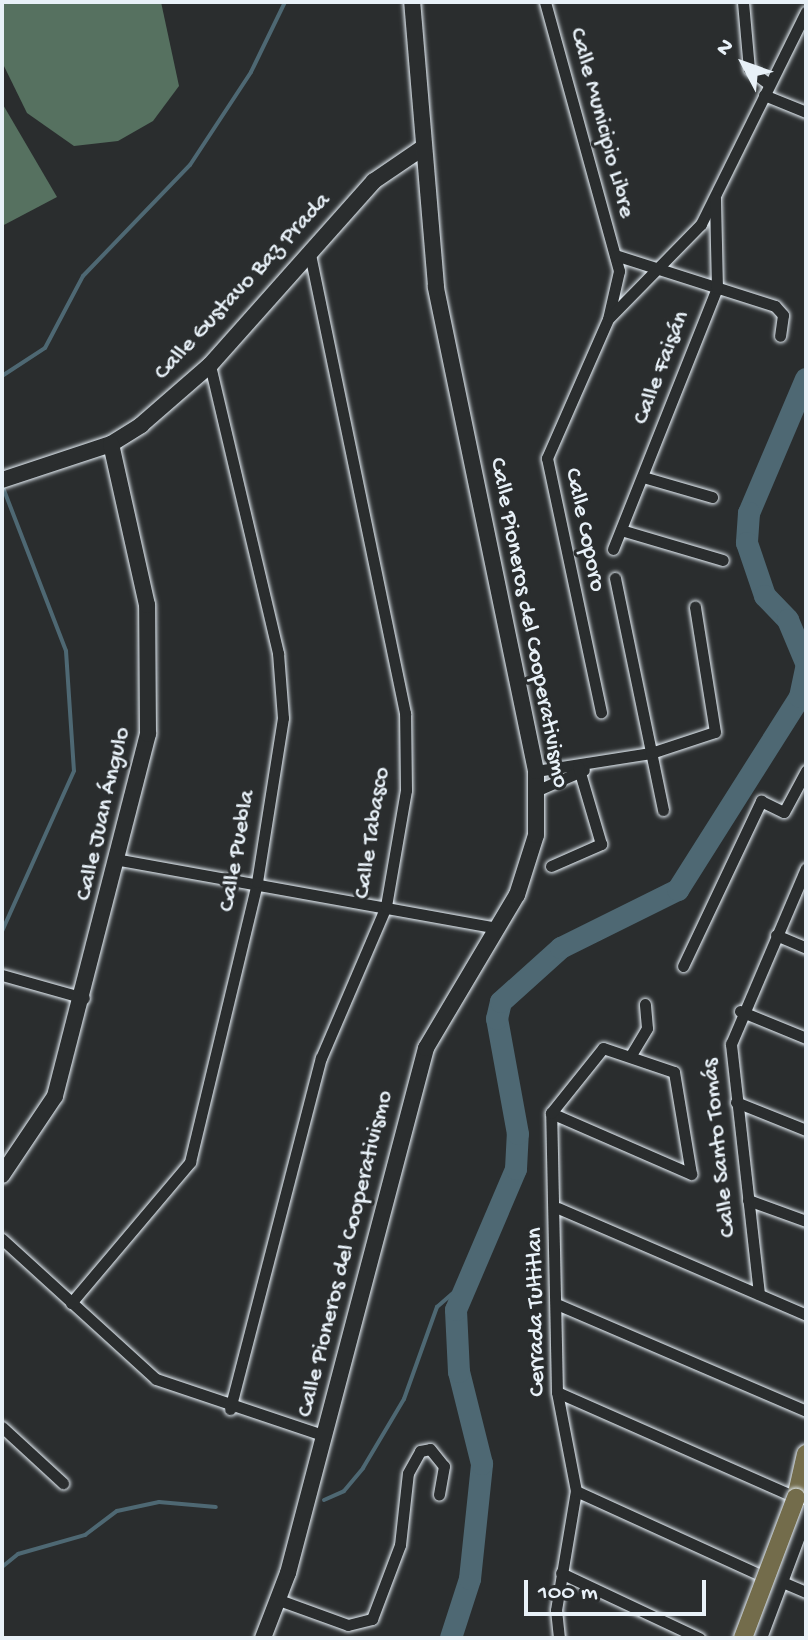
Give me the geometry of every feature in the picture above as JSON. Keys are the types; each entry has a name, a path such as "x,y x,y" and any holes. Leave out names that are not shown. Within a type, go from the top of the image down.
{"main road":[{"path":"752,1638 801,1501 804,1459"},
{"path":"743,1638 801,1501"}],"street":[{"name":"Calle Pioneros del Cooperativismo","path":"263,1638 279,1600 325,1436 426,1048 497,928 529,865 538,790 436,286 421,149 412,2"},
{"name":"Calle Municipio Libre","path":"545,2 615,255"},
{"path":"743,2 749,69 767,90 806,112"},
{"name":"Calle Coporo","path":"608,319 692,238 805,16"},
{"name":"Calle Gustavo Baz Prada","path":"5,479 111,444 210,365 309,250 374,181 421,149"},
{"name":"Calle Faisán","path":"613,549 717,288 715,198"},
{"name":"Calle Tabasco","path":"230,1409 321,1058 386,906 406,790 405,713 309,250"},
{"path":"615,255 780,309 780,336"},
{"name":"Calle Coporo","path":"601,712 547,458 608,319 619,283 615,255"},
{"name":"Calle Puebla","path":"71,1303 190,1162 257,882 284,687 210,365"},
{"name":"Calle Juan Ángulo","path":"2,1175 55,1096 120,860 152,690 147,605 111,444"},
{"path":"643,477 712,497"},
{"path":"621,530 723,560"},
{"path":"615,578 663,810"},
{"path":"536,771 582,769 706,740 719,721 695,607"},
{"path":"538,790 582,769"},
{"path":"551,866 601,844 582,769"},
{"path":"683,966 761,801 784,812 806,771"},
{"path":"120,860 257,882 497,928"},
{"name":"Calle Santo Tomás","path":"759,1294 731,1044 740,1011 806,868"},
{"path":"776,935 806,948"},
{"path":"2,975 84,998"},
{"path":"645,1004 650,1062"},
{"path":"740,1011 806,1038"},
{"path":"631,1055 647,1028"},
{"path":"603,1048 631,1055 674,1072 691,1174 551,1113 603,1048"},
{"path":"736,1102 806,1130"},
{"name":"Cerrada Tultitlan","path":"551,1113 558,1208 557,1392 576,1491 561,1573 559,1638"},
{"path":"748,1200 806,1221"},
{"path":"558,1208 806,1315"},
{"path":"2,1239 156,1379 230,1409 325,1436"},
{"path":"559,1305 806,1411"},
{"path":"557,1392 801,1501"},
{"path":"2,1427 63,1483"},
{"path":"279,1600 348,1625 361,1626 379,1607 400,1545 408,1473 420,1451 430,1449 444,1466 439,1495"},
{"path":"576,1491 760,1575"},
{"path":"735,1638 760,1575 801,1501"},
{"path":"759,1638 780,1581 801,1501"},
{"path":"561,1573 699,1638"},
{"path":"780,1581 806,1592"},
{"path":"745,1612 765,1621"},
{"path":"345,1638 348,1625"}],"green space":[{"path":"2,2 161,2 179,86 153,121 118,141 74,146 27,113 2,62"},
{"path":"2,103 57,197 2,226"}],"waterway":[{"path":"2,376 45,348 83,276 190,165 251,72 285,2"},
{"path":"806,379 749,513 747,543 765,596 788,620 806,663"},
{"path":"2,485 66,651 74,771 2,931"},
{"path":"451,1638 470,1579 482,1464 459,1372 456,1310 516,1169 518,1134 497,1019 501,1002 561,948 678,890 800,697 806,669"},
{"path":"324,1500 344,1491 363,1468 404,1399 437,1307 462,1285"},
{"path":"2,1567 18,1554 85,1535 117,1511 159,1502 216,1507"}]}
